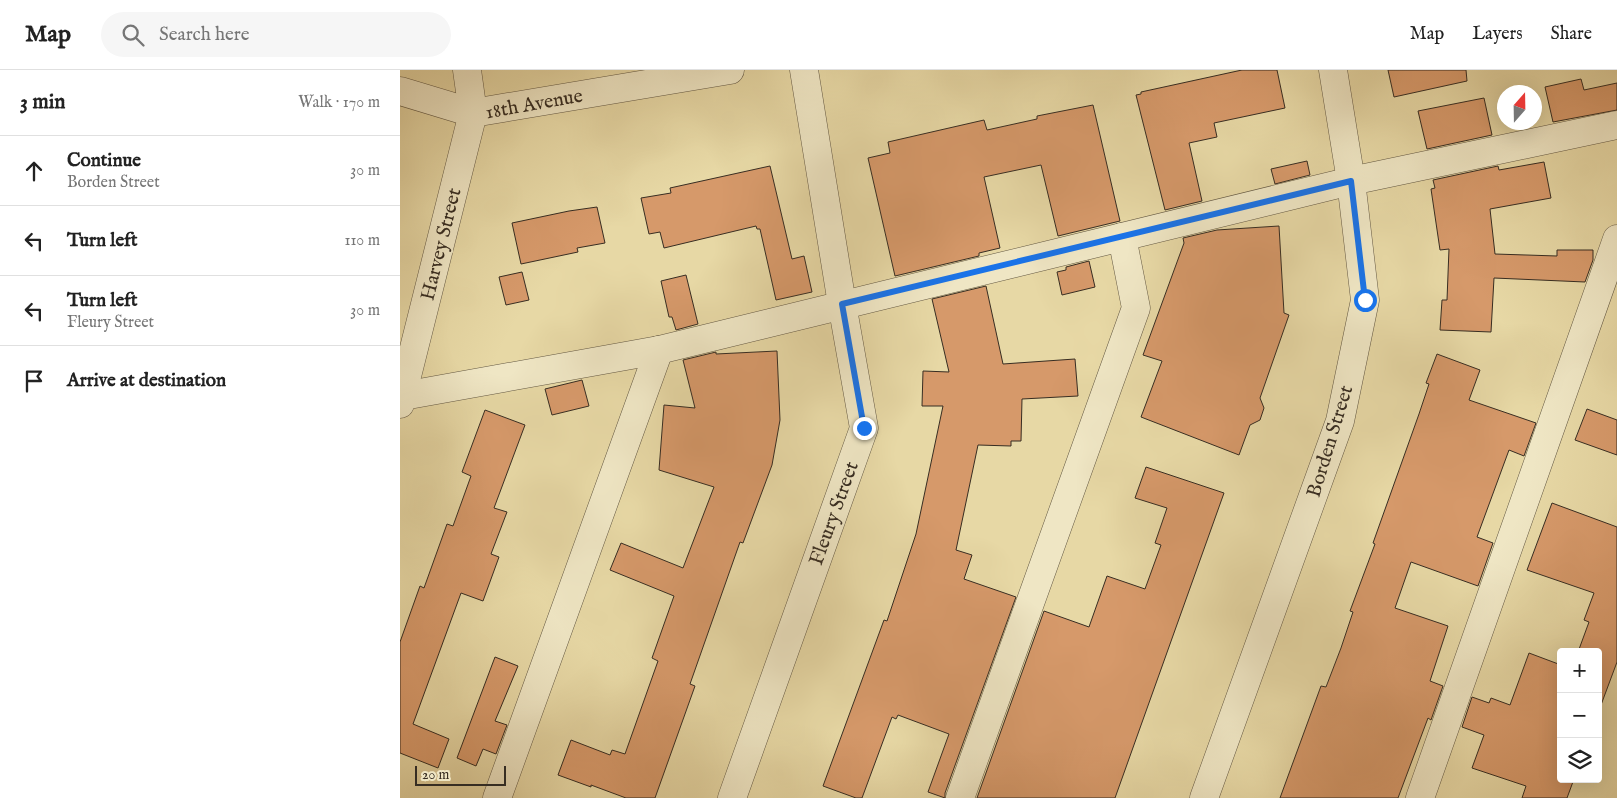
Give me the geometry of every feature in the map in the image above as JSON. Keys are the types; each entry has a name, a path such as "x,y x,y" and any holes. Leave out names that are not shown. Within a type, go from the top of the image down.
{"street":[{"path":"466,70 473,114"},
{"name":"18th Avenue","path":"400,92 473,114 730,70"},
{"name":"Fleury Street","path":"732,798 864,428 804,70"},
{"name":"Borden Street","path":"1204,798 1340,422 1365,300 1351,181 1333,70"},
{"name":"Harvey Street","path":"401,400 473,114"},
{"path":"401,400 659,350 1351,181 1617,125"},
{"path":"960,798 1136,308 1122,237"},
{"path":"1420,798 1617,239"},
{"path":"497,798 659,350"}],"building":[{"path":"1242,70 1277,70 1285,108 1214,123 1217,137 1189,143 1202,201 1165,210 1136,95 1141,94 1141,92"},
{"path":"1388,70 1466,70 1467,81 1394,97"},
{"path":"1581,79 1584,90 1617,83 1617,110 1553,122 1545,87"},
{"path":"1484,98 1492,135 1427,149 1418,111"},
{"path":"1093,105 1120,221 1058,236 1041,165 984,177 1000,248 979,253 979,256 895,276 868,158 890,153 888,142 984,120 987,130 1037,119 1037,116"},
{"path":"1307,161 1310,175 1275,184 1271,169"},
{"path":"1544,162 1551,198 1490,209 1495,254 1557,256 1557,250 1593,250 1593,260 1585,282 1494,278 1491,332 1440,330 1442,300 1447,300 1449,249 1440,250 1431,189 1435,188 1433,180 1498,166 1499,170"},
{"path":"770,166 792,259 804,256 812,292 776,300 760,229 757,229 756,226 664,248 660,232 649,234 641,198 671,193 670,188"},
{"path":"597,207 605,243 577,248 578,252 521,264 512,223"},
{"path":"1279,226 1284,313 1289,315 1260,398 1264,408 1260,420 1250,425 1239,455 1141,417 1162,361 1143,355 1184,243 1183,238 1217,230"},
{"path":"1089,261 1095,287 1062,295 1057,272 1066,270 1066,267"},
{"path":"522,272 529,300 506,305 499,277"},
{"path":"686,275 698,324 676,330 672,317 669,317 661,281"},
{"path":"986,286 1003,364 1075,359 1078,396 1022,399 1021,441 1011,441 1011,446 978,445 956,550 972,555 964,579 1016,597 945,793 945,798 928,792 949,734 898,715 896,719 892,717 862,798 856,798 823,786 884,620 887,621 916,534 943,406 922,406 923,371 949,372 932,299"},
{"path":"777,351 780,420 772,465 743,543 740,542 690,684 695,686 655,798 626,798 558,775 571,740 610,755 612,750 625,754 658,661 652,658 674,596 610,570 621,543 683,568 714,487 659,470 664,405 695,408 683,360 716,352 716,354"},
{"path":"1437,354 1480,370 1469,400 1536,423 1524,456 1509,450 1477,537 1493,543 1478,586 1411,562 1395,608 1448,626 1430,681 1443,686 1431,720 1428,718 1398,798 1280,798 1321,686 1326,687 1341,648 1353,612 1350,611 1375,544 1373,543 1419,414 1429,384 1426,383"},
{"path":"582,380 589,406 552,415 545,389"},
{"path":"1587,409 1617,420 1617,455 1575,440"},
{"path":"485,410 525,425 494,508 507,512 491,554 499,557 483,601 461,593 413,724 449,739 438,768 400,753 400,642 420,586 424,588 447,524 453,526 471,476 462,472"},
{"path":"1146,467 1224,493 1115,798 977,798 1044,611 1089,627 1107,576 1145,589 1161,545 1155,543 1167,508 1135,498"},
{"path":"1552,503 1617,527 1617,662 1602,702 1602,648 1579,648 1589,622 1584,620 1594,593 1527,570"},
{"path":"1529,653 1557,664 1557,783 1573,783 1567,798 1522,798 1526,786 1472,768 1484,735 1462,727 1472,697 1489,703 1491,698 1510,705"},
{"path":"495,657 518,666 495,721 507,725 496,754 483,749 476,766 457,758"}],"route":[{"path":"864,428 842,304 1351,181 1365,300"}]}
